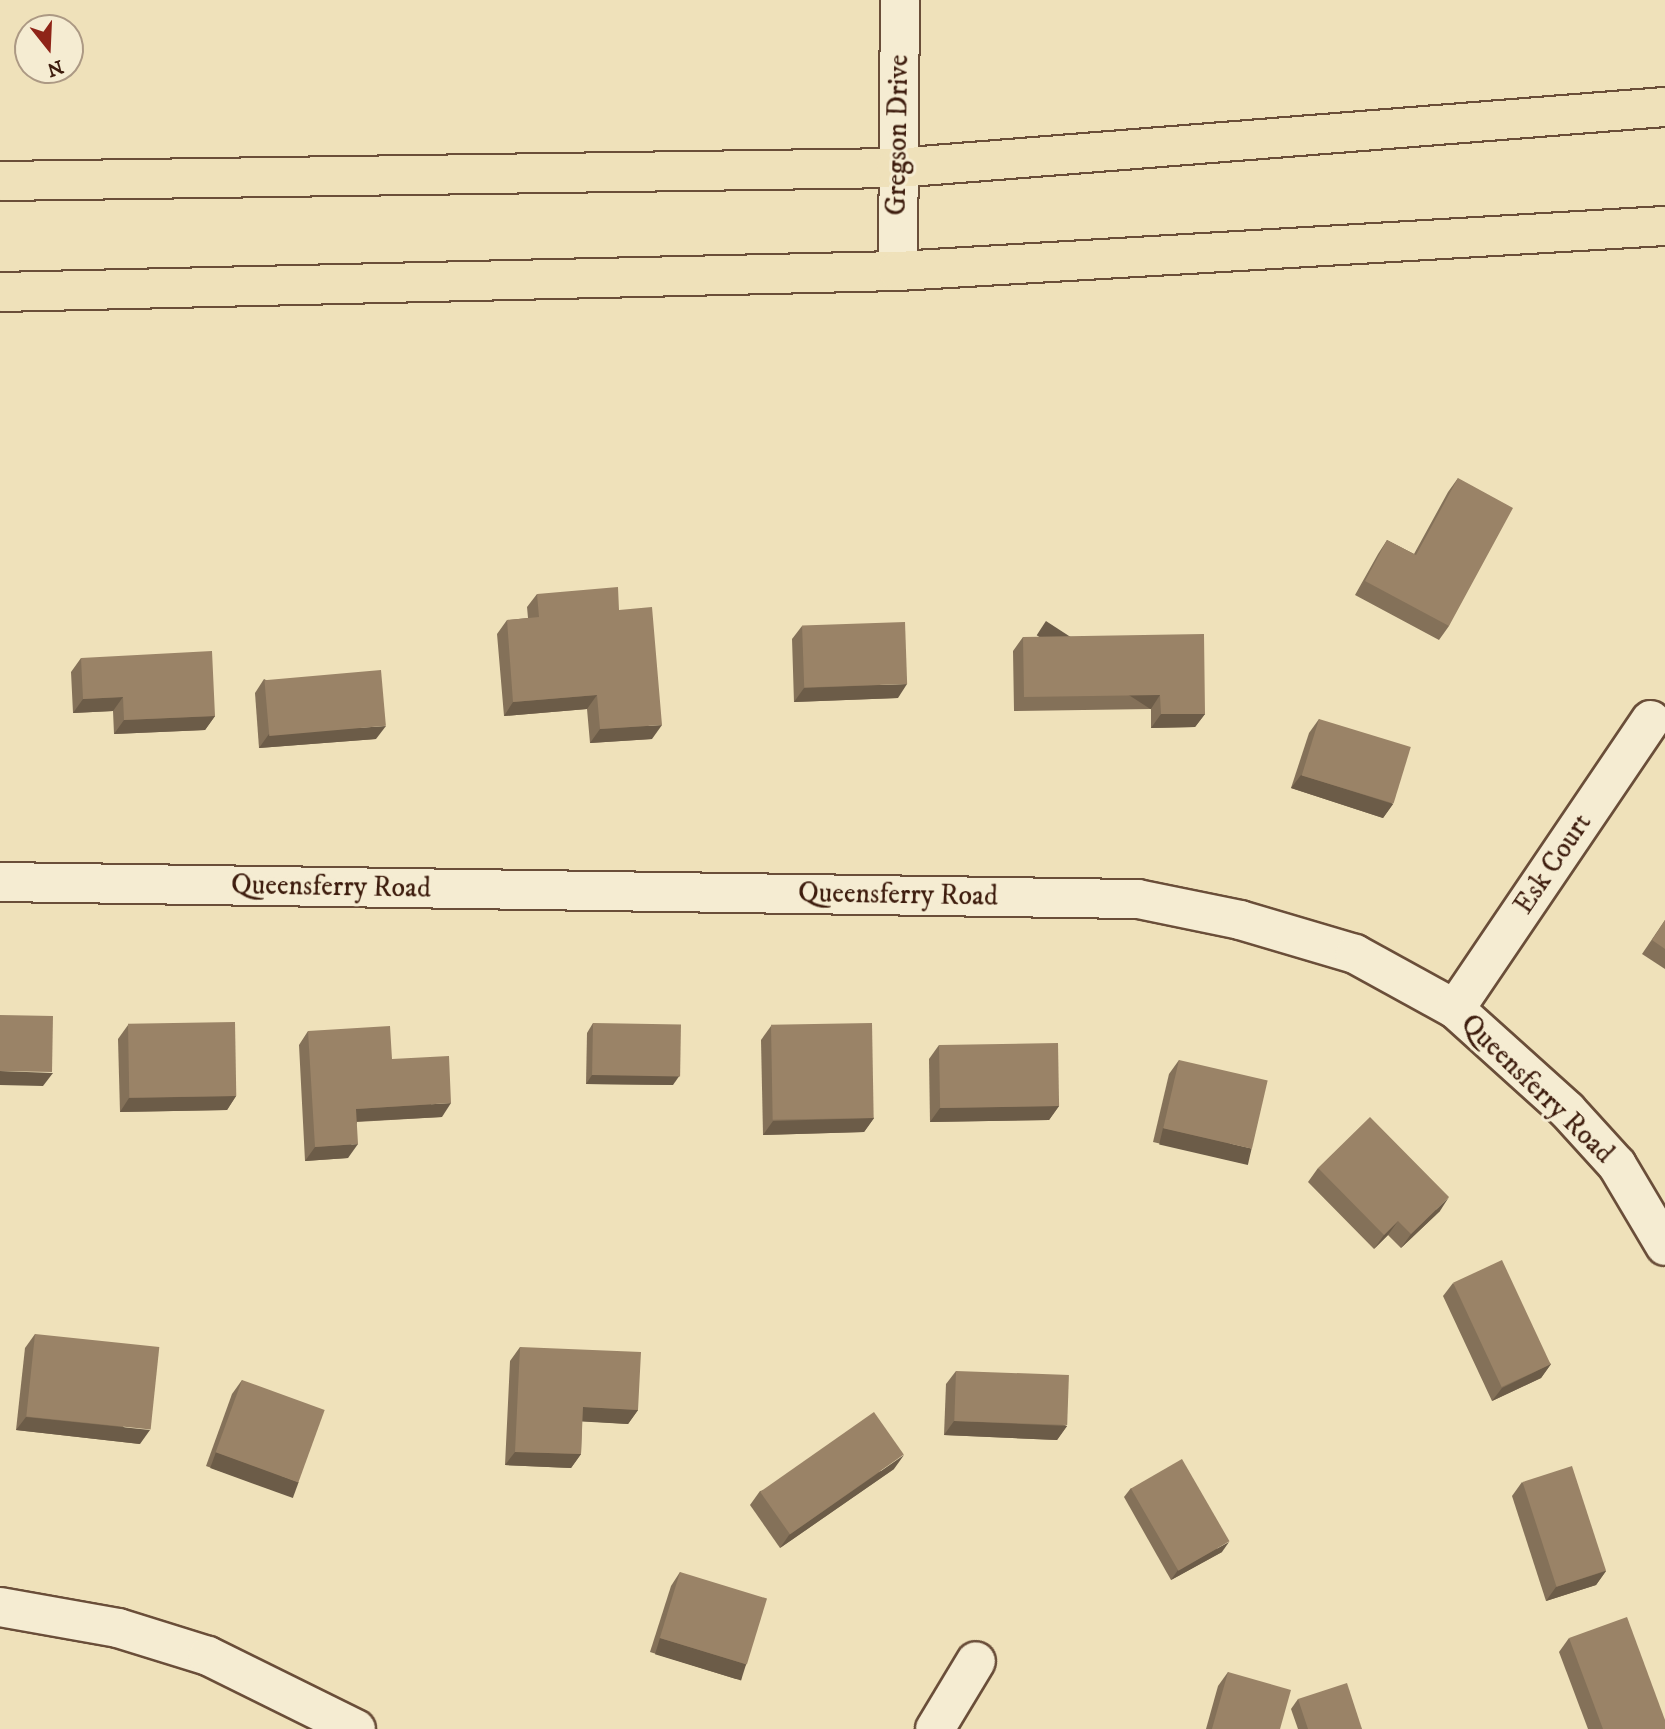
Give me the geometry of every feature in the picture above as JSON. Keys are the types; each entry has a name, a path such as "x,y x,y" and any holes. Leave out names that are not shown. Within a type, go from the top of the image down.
{"highway":[{"path":"0,181 896,168 1665,107"},
{"path":"0,292 898,271 1665,226"}],"street":[{"name":"Gregson Drive","path":"898,271 896,168 900,0"},
{"name":"Esk Court","path":"1455,1009 1651,720"},
{"name":"Queensferry Road","path":"0,882 1138,898 1355,954 1455,1009 1567,1110 1617,1165 1665,1246"},
{"path":"0,1608 118,1628 208,1656 356,1729"},
{"path":"935,1729 976,1661"}],"building":[{"path":"1458,478 1513,508 1449,626 1365,581 1387,540 1416,555"},
{"path":"618,587 619,610 652,607 662,725 600,729 597,695 513,702 507,620 539,617 537,594"},
{"path":"905,622 907,684 804,688 802,626"},
{"path":"1204,634 1205,714 1161,714 1160,695 1024,697 1023,637"},
{"path":"212,651 215,716 124,720 123,697 83,699 81,658"},
{"path":"381,670 386,726 269,736 264,680"},
{"path":"1319,719 1411,747 1394,803 1302,775"},
{"path":"1665,920 1665,949 1652,940"},
{"path":"0,1015 53,1016 52,1072 0,1071"},
{"path":"235,1022 236,1096 129,1098 128,1024"},
{"path":"593,1023 681,1025 680,1077 592,1075"},
{"path":"872,1023 874,1118 773,1120 771,1025"},
{"path":"390,1026 392,1059 449,1056 451,1103 356,1109 358,1144 315,1147 308,1031"},
{"path":"1058,1043 1059,1106 940,1108 939,1045"},
{"path":"1179,1060 1268,1080 1252,1149 1163,1128"},
{"path":"1370,1117 1449,1197 1411,1234 1398,1221 1384,1235 1318,1168"},
{"path":"1502,1260 1551,1364 1502,1387 1453,1283"},
{"path":"35,1334 159,1347 151,1430 26,1417"},
{"path":"520,1347 641,1352 638,1410 583,1407 581,1454 515,1452"},
{"path":"956,1371 1069,1375 1067,1425 954,1421"},
{"path":"242,1380 325,1410 298,1482 216,1452"},
{"path":"874,1412 904,1455 790,1534 760,1492"},
{"path":"1182,1459 1230,1541 1178,1571 1131,1488"},
{"path":"1572,1466 1606,1571 1557,1587 1523,1482"},
{"path":"680,1572 767,1599 747,1665 660,1638"},
{"path":"1627,1617 1665,1720 1665,1729 1603,1729 1569,1638"},
{"path":"1228,1672 1291,1690 1280,1729 1212,1729"},
{"path":"1347,1683 1362,1729 1308,1729 1298,1699"}]}
